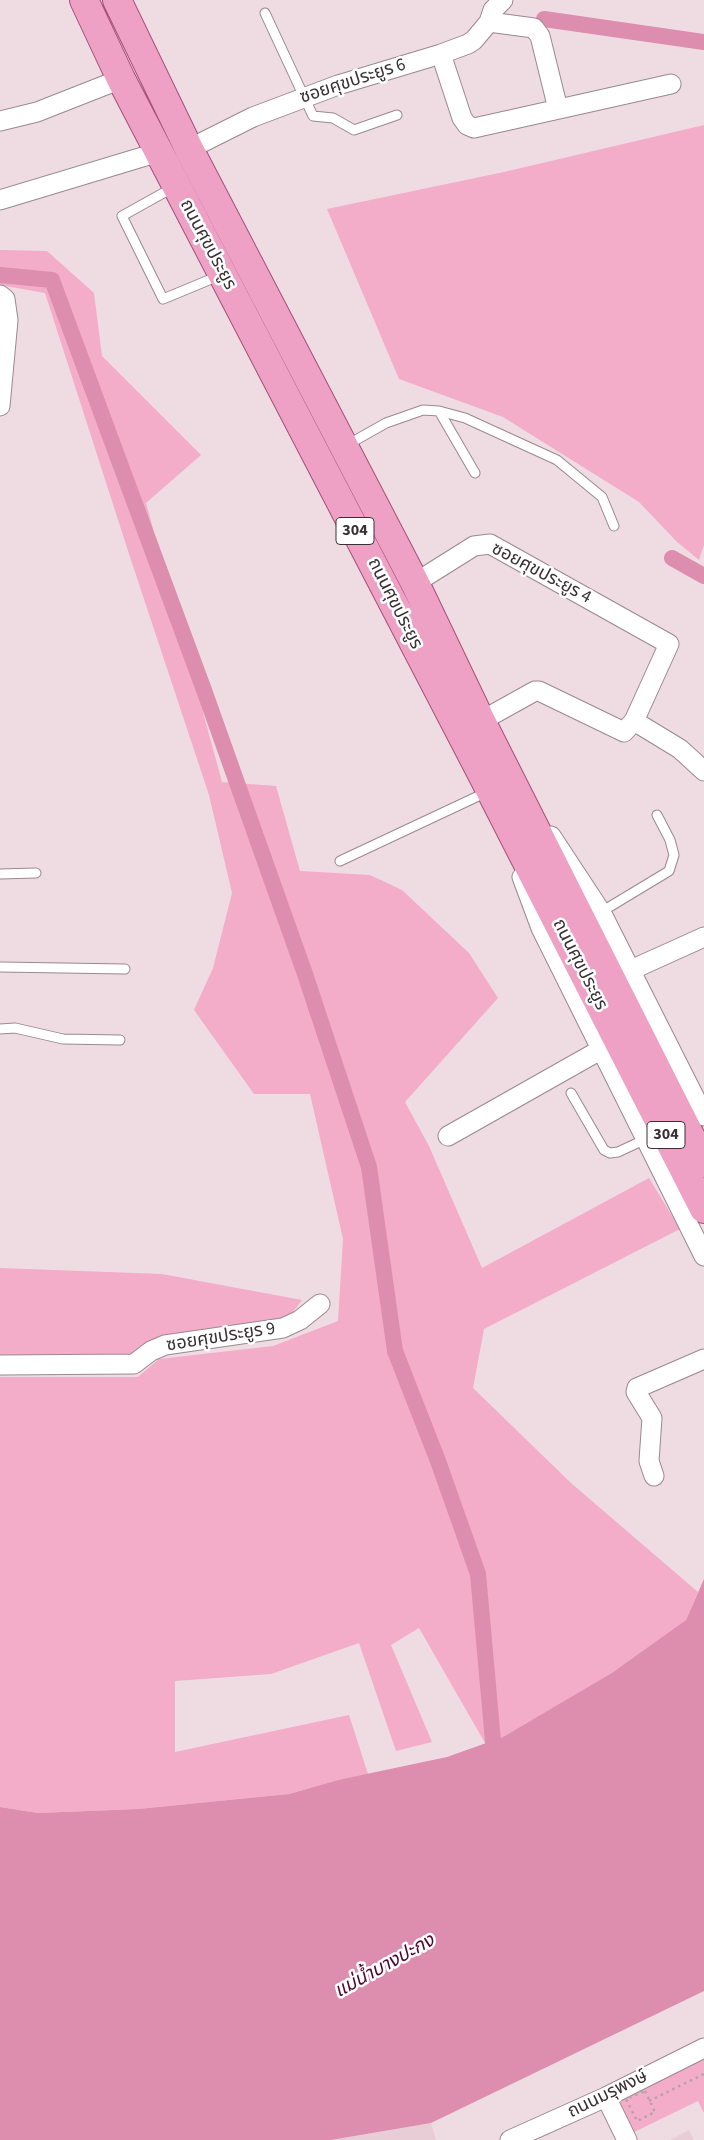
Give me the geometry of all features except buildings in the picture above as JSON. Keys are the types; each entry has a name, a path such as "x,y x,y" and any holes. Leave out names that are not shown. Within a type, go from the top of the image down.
{"main road":[{"name":"ถนนศุขประยูร","path":"84,0 121,79 222,274 494,781 637,1056 704,1209"},
{"name":"ถนนศุขประยูร","path":"117,0 189,150 415,583 481,721 494,781"},
{"name":"ถนนศุขประยูร","path":"637,1056 704,1163"}],"street":[{"name":"ซอยศุขประยูร 6","path":"189,150 253,118 304,98 338,85 441,54 474,40 488,22 493,10 503,0"},
{"path":"488,22 534,28 540,36 558,110"},
{"path":"441,54 462,118 467,125 474,128 671,84"},
{"path":"0,122 36,112 121,79"},
{"path":"0,200 159,152"},
{"path":"0,296 5,299 8,320 0,406"},
{"name":"ซอยศุขประยูร 4","path":"415,583 474,546 490,544 669,644 634,721"},
{"path":"481,721 535,691 543,692 619,731 627,730 634,721 680,749 704,771"},
{"path":"494,781 601,912 704,1116"},
{"path":"494,781 541,928 704,1256"},
{"path":"631,970 704,937"},
{"path":"448,1136 602,1048"},
{"name":"ซอยศุขประยูร 9","path":"0,1365 134,1364 151,1351 165,1345 283,1328 300,1320 320,1304"},
{"path":"654,1476 649,1461 652,1418 636,1392 637,1388 704,1359"},
{"name":"ถนนมรุพงษ์","path":"510,2140 606,2097 704,2048"},
{"path":"606,2097 627,2140"}],"lane":[{"path":"265,13 313,116 333,118 354,130 396,114"},
{"path":"176,186 122,216 163,299 222,274"},
{"path":"344,446 386,423 423,410 439,411 464,418 557,460 602,497 614,526"},
{"path":"439,411 475,473"},
{"path":"340,861 494,781"},
{"path":"601,912 669,872 674,855 670,840 657,815"},
{"path":"0,874 36,873"},
{"path":"0,967 125,969"},
{"path":"0,1028 15,1028 63,1039 120,1040"},
{"path":"571,1093 604,1150 610,1153 618,1152 646,1139"}],"path":[{"path":"649,2101 704,2074"},
{"path":"645,2091 649,2101 655,2112 637,2120 626,2099 645,2091"}],"shaded area":[{"path":"704,125 704,545 699,560 677,542 639,502 503,417 399,379 327,209 504,172"},
{"path":"0,250 47,251 94,293 102,356 201,455 146,503 222,782 276,786 300,871 370,875 402,890 469,953 498,998 405,1102 429,1146 482,1268 649,1178 680,1229 484,1329 473,1388 571,1483 698,1592 686,1620 612,1674 503,1737 485,1743 419,1628 391,1645 432,1742 396,1751 359,1643 271,1674 175,1681 175,1752 349,1715 368,1774 338,1780 289,1794 138,1809 38,1813 0,1807 0,1377 138,1377 159,1359 273,1346 338,1321 343,1239 310,1094 254,1094 194,1010 213,968 232,893 209,795 45,293 0,285"},
{"path":"0,1268 162,1274 302,1300 289,1317 221,1330 129,1356 0,1355"},
{"path":"704,2053 704,2113 698,2101 628,2135 612,2099"},
{"path":"431,2123 436,2140 331,2140"},
{"path":"689,2130 694,2140 670,2140"}],"water":[{"name":"แม่น้ำบางปะกง","path":"704,1579 704,1991 431,2123 331,2140 0,2140 0,1807 38,1813 138,1809 289,1794 338,1780 447,1757 503,1737 612,1673 686,1620"}],"waterway":[{"path":"544,19 704,42"},
{"path":"0,275 52,280 204,690 305,974 369,1167 395,1351 438,1461 478,1574 495,1763"},
{"path":"672,558 704,576"}]}
